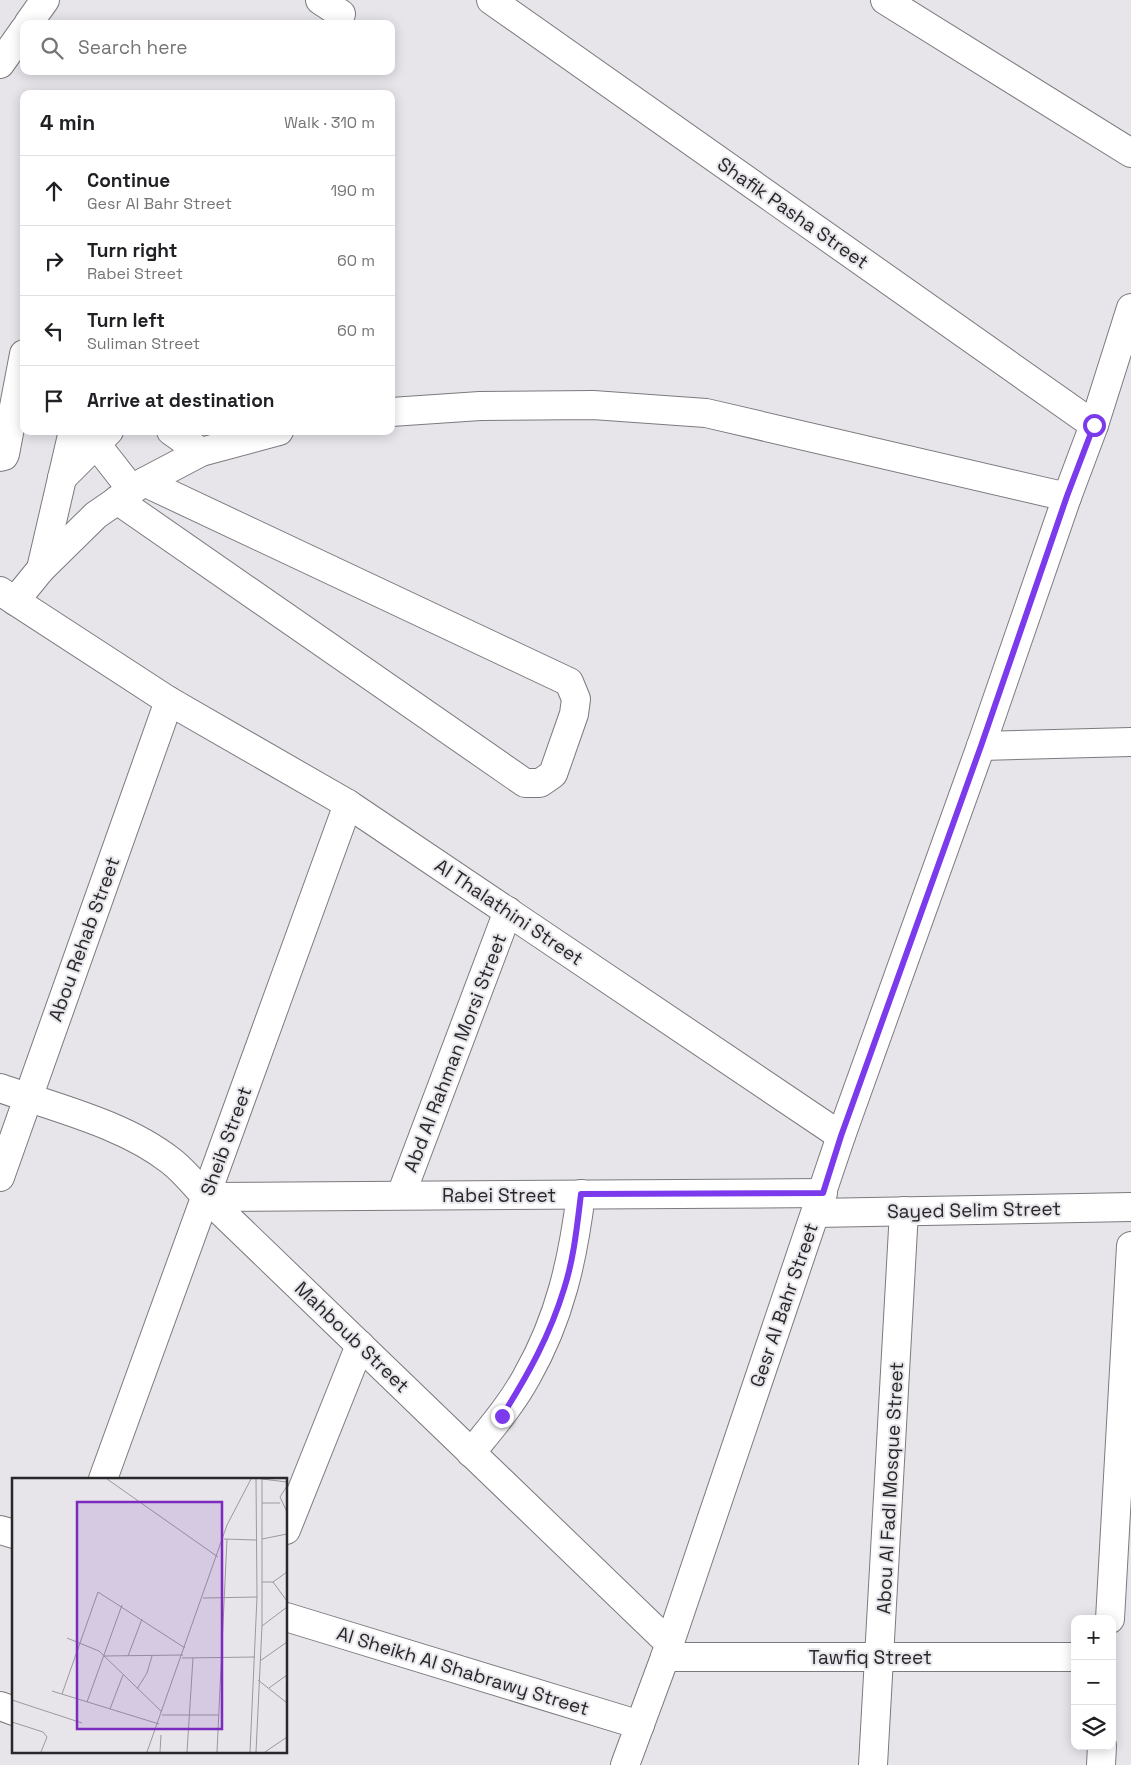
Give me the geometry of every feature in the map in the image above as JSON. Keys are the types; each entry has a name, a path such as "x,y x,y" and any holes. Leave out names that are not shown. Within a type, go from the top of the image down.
{"street":[{"path":"31,20 45,0"},
{"name":"Shafik Pasha Street","path":"491,0 1094,425"},
{"path":"885,0 1131,153"},
{"path":"0,64 20,36"},
{"name":"Gesr Al Bahr Street","path":"625,1765 667,1650 841,1136 981,746 1067,496 1094,425 1131,308"},
{"path":"0,457 5,454 20,375"},
{"path":"395,412 480,406 594,404 706,413 1067,496"},
{"path":"41,569 62,478 93,435 131,491 525,783 540,783 554,774 574,714 576,698 569,682 131,491"},
{"path":"177,435 201,452"},
{"path":"8,596 41,569 96,515 131,491 201,452 264,435"},
{"name":"Al Thalathini Street","path":"8,596 169,701 348,804 841,1136"},
{"name":"Abou Rehab Street","path":"0,1177 169,701"},
{"path":"981,746 1131,742"},
{"name":"Sheib Street","path":"103,1478 348,804"},
{"name":"Abd Al Rahman Morsi Street","path":"401,1195 508,912"},
{"name":"Mahboub Street","path":"0,1088 130,1135 172,1162 471,1453 667,1650"},
{"path":"471,1453 502,1416 528,1376 548,1333 565,1288 575,1242 581,1194"},
{"name":"Rabei Street","path":"206,1196 581,1194 819,1203"},
{"name":"Sayed Selim Street","path":"819,1203 904,1211 1131,1207"},
{"name":"Abou Al Fadl Mosque Street","path":"873,1765 904,1211"},
{"path":"1110,1615 1131,1246"},
{"path":"288,1525 360,1345"},
{"name":"Al Sheikh Al Shabrawy Street","path":"288,1618 640,1725"},
{"name":"Tawfiq Street","path":"667,1650 880,1657 1071,1657"},
{"path":"0,1706 12,1710"},
{"path":"1101,1765 1102,1750"}],"route":[{"path":"502,1416 528,1376 548,1333 565,1288 575,1242 581,1194 823,1193 841,1136 981,746 1067,496 1094,425"}]}
